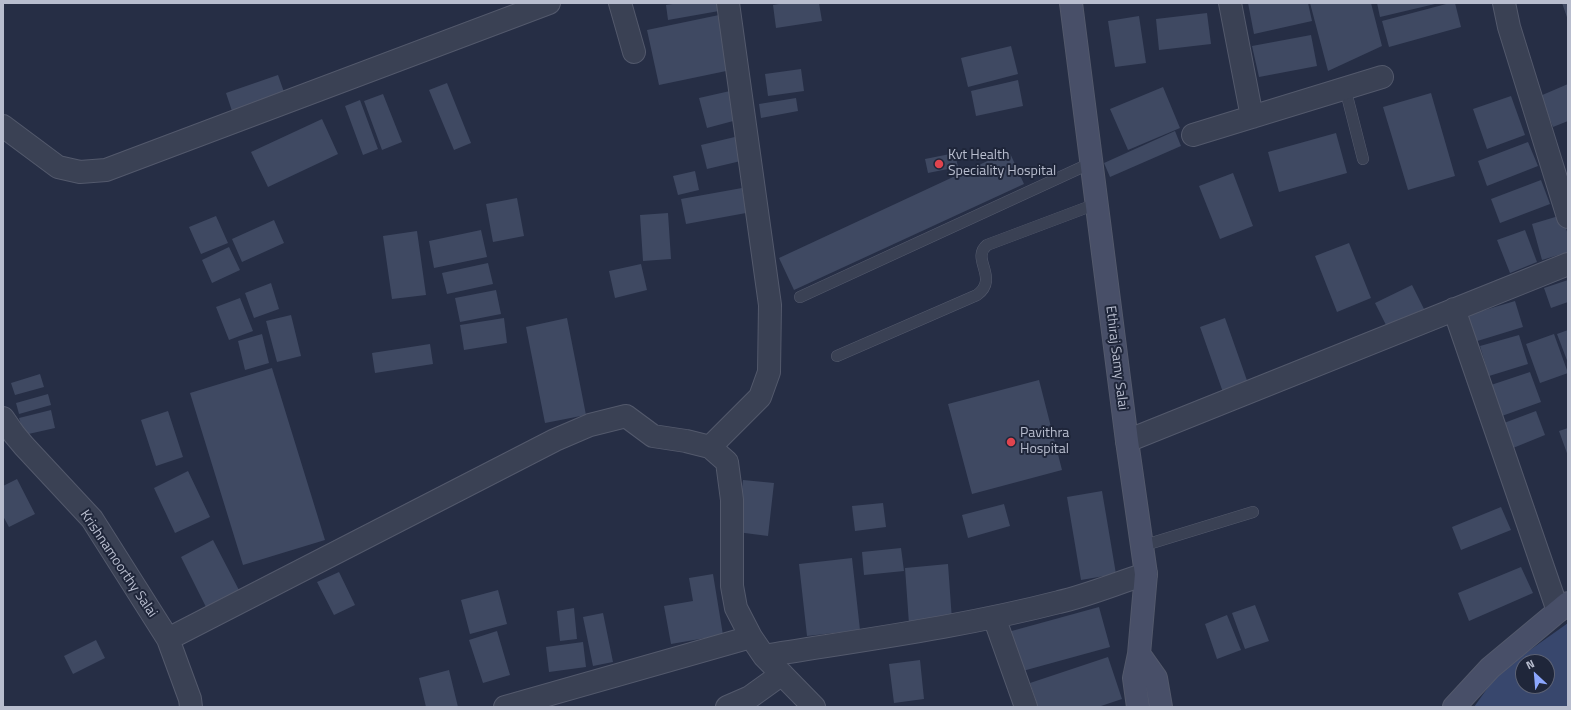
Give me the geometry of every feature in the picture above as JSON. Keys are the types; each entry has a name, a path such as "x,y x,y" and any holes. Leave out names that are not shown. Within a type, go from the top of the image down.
{"main road":[{"name":"Ethiraj Samy Salai","path":"1071,3 1126,441 1146,574 1139,654 1134,678 1138,707"},
{"path":"1454,707 1490,668 1563,607"},
{"path":"1139,654 1156,678 1161,707"}],"street":[{"path":"3,126 58,167 80,172 106,170 550,3"},
{"path":"620,3 634,52"},
{"path":"710,447 760,397 769,372 771,341 770,305 728,3"},
{"path":"1230,3 1252,117"},
{"path":"1504,3 1509,27 1568,217"},
{"path":"1193,135 1382,77"},
{"path":"1126,441 1568,264"},
{"path":"1454,309 1563,607"},
{"path":"168,639 555,440 590,425 626,416 653,436 686,441 710,447 727,462 732,500 732,586 736,608 751,637 764,656 814,707"},
{"name":"Krishnamoorthy Salai","path":"3,418 24,446 92,519 168,639 190,699 191,707"},
{"path":"764,656 881,638 1060,602 1146,574"},
{"path":"994,616 1026,707"},
{"path":"505,707 751,637"},
{"path":"727,707 750,697 782,674"}],"lane":[{"path":"1345,88 1363,159"},
{"path":"800,296 1091,163"},
{"path":"837,356 977,295 983,291 987,283 981,254 982,250 987,245 1096,204"},
{"path":"1142,546 1253,512"}],"water":[{"path":"1568,623 1568,707 1474,707 1499,672 1515,661 1515,694 1555,694 1555,654 1524,654"}],"building":[{"path":"679,3 717,3 719,11 668,20 666,5"},
{"path":"785,3 819,3 822,21 776,28 773,5"},
{"path":"1248,3 1308,3 1312,21 1254,34"},
{"path":"1310,3 1371,3 1382,46 1328,71"},
{"path":"1377,3 1434,3 1435,4 1380,17"},
{"path":"1455,3 1461,27 1389,47 1382,21"},
{"path":"1562,3 1568,3 1568,20"},
{"path":"1207,13 1211,44 1159,50 1156,19"},
{"path":"719,15 731,70 659,85 647,30"},
{"path":"1139,16 1146,63 1115,67 1108,21"},
{"path":"1311,35 1317,66 1259,77 1252,46"},
{"path":"1011,46 1018,74 968,87 961,58"},
{"path":"801,69 804,91 768,96 765,74"},
{"path":"278,75 284,92 232,111 226,93"},
{"path":"1018,80 1023,106 976,116 971,91"},
{"path":"447,83 471,143 454,150 429,90"},
{"path":"1568,84 1568,121 1553,127 1540,96"},
{"path":"1163,87 1180,128 1128,150 1110,109"},
{"path":"730,91 737,120 707,128 699,98"},
{"path":"1431,93 1455,176 1408,190 1383,107"},
{"path":"383,94 402,142 382,150 364,101"},
{"path":"1511,96 1525,135 1487,149 1473,109"},
{"path":"796,98 798,111 761,118 759,104"},
{"path":"360,100 378,149 363,155 345,106"},
{"path":"322,119 338,154 268,187 251,152"},
{"path":"1175,131 1181,146 1110,177 1104,163"},
{"path":"1336,133 1347,173 1279,192 1268,152"},
{"path":"739,136 745,160 707,169 701,145"},
{"path":"1528,142 1538,166 1487,186 1478,161"},
{"path":"1009,151 1024,184 794,290 779,258"},
{"path":"955,153 958,167 928,173 925,159"},
{"path":"695,171 699,190 678,195 673,176"},
{"path":"1233,173 1253,226 1220,239 1199,186"},
{"path":"1541,180 1550,204 1500,223 1491,199"},
{"path":"742,188 746,213 686,224 681,199"},
{"path":"517,198 524,236 493,242 486,204"},
{"path":"668,213 671,259 643,261 640,215"},
{"path":"1562,215 1568,235 1568,252 1542,260 1532,224"},
{"path":"216,216 228,243 201,254 189,227"},
{"path":"274,220 284,243 242,262 232,239"},
{"path":"481,230 487,257 434,268 429,241"},
{"path":"1525,230 1537,262 1510,273 1497,240"},
{"path":"417,231 426,295 392,299 383,236"},
{"path":"1349,243 1371,298 1337,312 1315,256"},
{"path":"229,247 240,270 212,283 202,260"},
{"path":"488,263 493,284 447,294 442,273"},
{"path":"641,264 647,290 615,298 609,271"},
{"path":"1568,280 1568,302 1551,308 1544,288"},
{"path":"271,283 279,309 254,318 245,293"},
{"path":"1412,285 1424,309 1387,327 1375,303"},
{"path":"496,290 501,314 460,322 455,298"},
{"path":"240,298 253,331 229,340 216,307"},
{"path":"1515,301 1523,327 1474,342 1465,316"},
{"path":"291,315 301,356 277,362 266,321"},
{"path":"504,318 507,343 464,350 460,325"},
{"path":"567,318 586,415 545,423 526,327"},
{"path":"1225,318 1250,389 1225,398 1200,327"},
{"path":"1568,330 1568,363 1557,334"},
{"path":"262,334 269,363 245,370 238,341"},
{"path":"1554,334 1568,373 1540,383 1526,344"},
{"path":"1519,335 1528,364 1489,376 1480,346"},
{"path":"430,344 433,364 375,373 372,353"},
{"path":"272,368 325,540 243,565 190,393"},
{"path":"1530,372 1541,402 1499,417 1488,386"},
{"path":"40,374 44,387 15,395 11,383"},
{"name":"Pavithra Hospital","path":"1039,380 1062,470 972,494 948,404"},
{"path":"48,394 51,405 19,414 16,403"},
{"path":"51,410 55,428 24,435 19,418"},
{"path":"168,411 183,457 156,466 141,420"},
{"path":"1536,411 1545,435 1513,448 1504,423"},
{"path":"1568,428 1568,456 1559,431"},
{"path":"188,471 210,517 175,533 154,488"},
{"path":"17,479 35,514 9,527 3,516 3,486"},
{"path":"743,480 774,483 768,536 737,532"},
{"path":"1102,491 1116,574 1081,580 1067,497"},
{"path":"883,503 886,527 855,531 852,506"},
{"path":"1004,504 1010,526 968,538 962,515"},
{"path":"1501,507 1511,530 1461,550 1452,527"},
{"path":"213,540 240,592 207,609 181,557"},
{"path":"901,548 904,571 864,575 862,552"},
{"path":"852,558 860,630 807,636 799,564"},
{"path":"948,564 952,620 909,624 905,568"},
{"path":"1521,567 1533,593 1469,621 1458,593"},
{"path":"339,572 355,605 334,615 317,582"},
{"path":"713,574 723,635 671,644 664,606 693,601 689,578"},
{"path":"498,590 507,624 470,634 461,600"},
{"path":"1255,605 1269,641 1245,649 1232,613"},
{"path":"1099,607 1110,647 1019,672 1008,632"},
{"path":"574,608 577,639 560,641 557,611"},
{"path":"603,613 613,662 593,666 583,617"},
{"path":"1227,615 1241,650 1217,659 1205,624"},
{"path":"497,631 510,675 483,683 469,640"},
{"path":"96,640 105,658 73,674 64,656"},
{"path":"583,642 586,667 549,672 546,647"},
{"path":"1108,657 1122,699 1098,707 1038,707 1030,683"},
{"path":"920,660 924,699 894,703 889,664"},
{"path":"449,670 458,707 426,707 419,678"}],"place":[{"name":"Kvt Health Speciality Hospital","path":"939,164"},
{"name":"Pavithra Hospital","path":"1011,442"}]}
